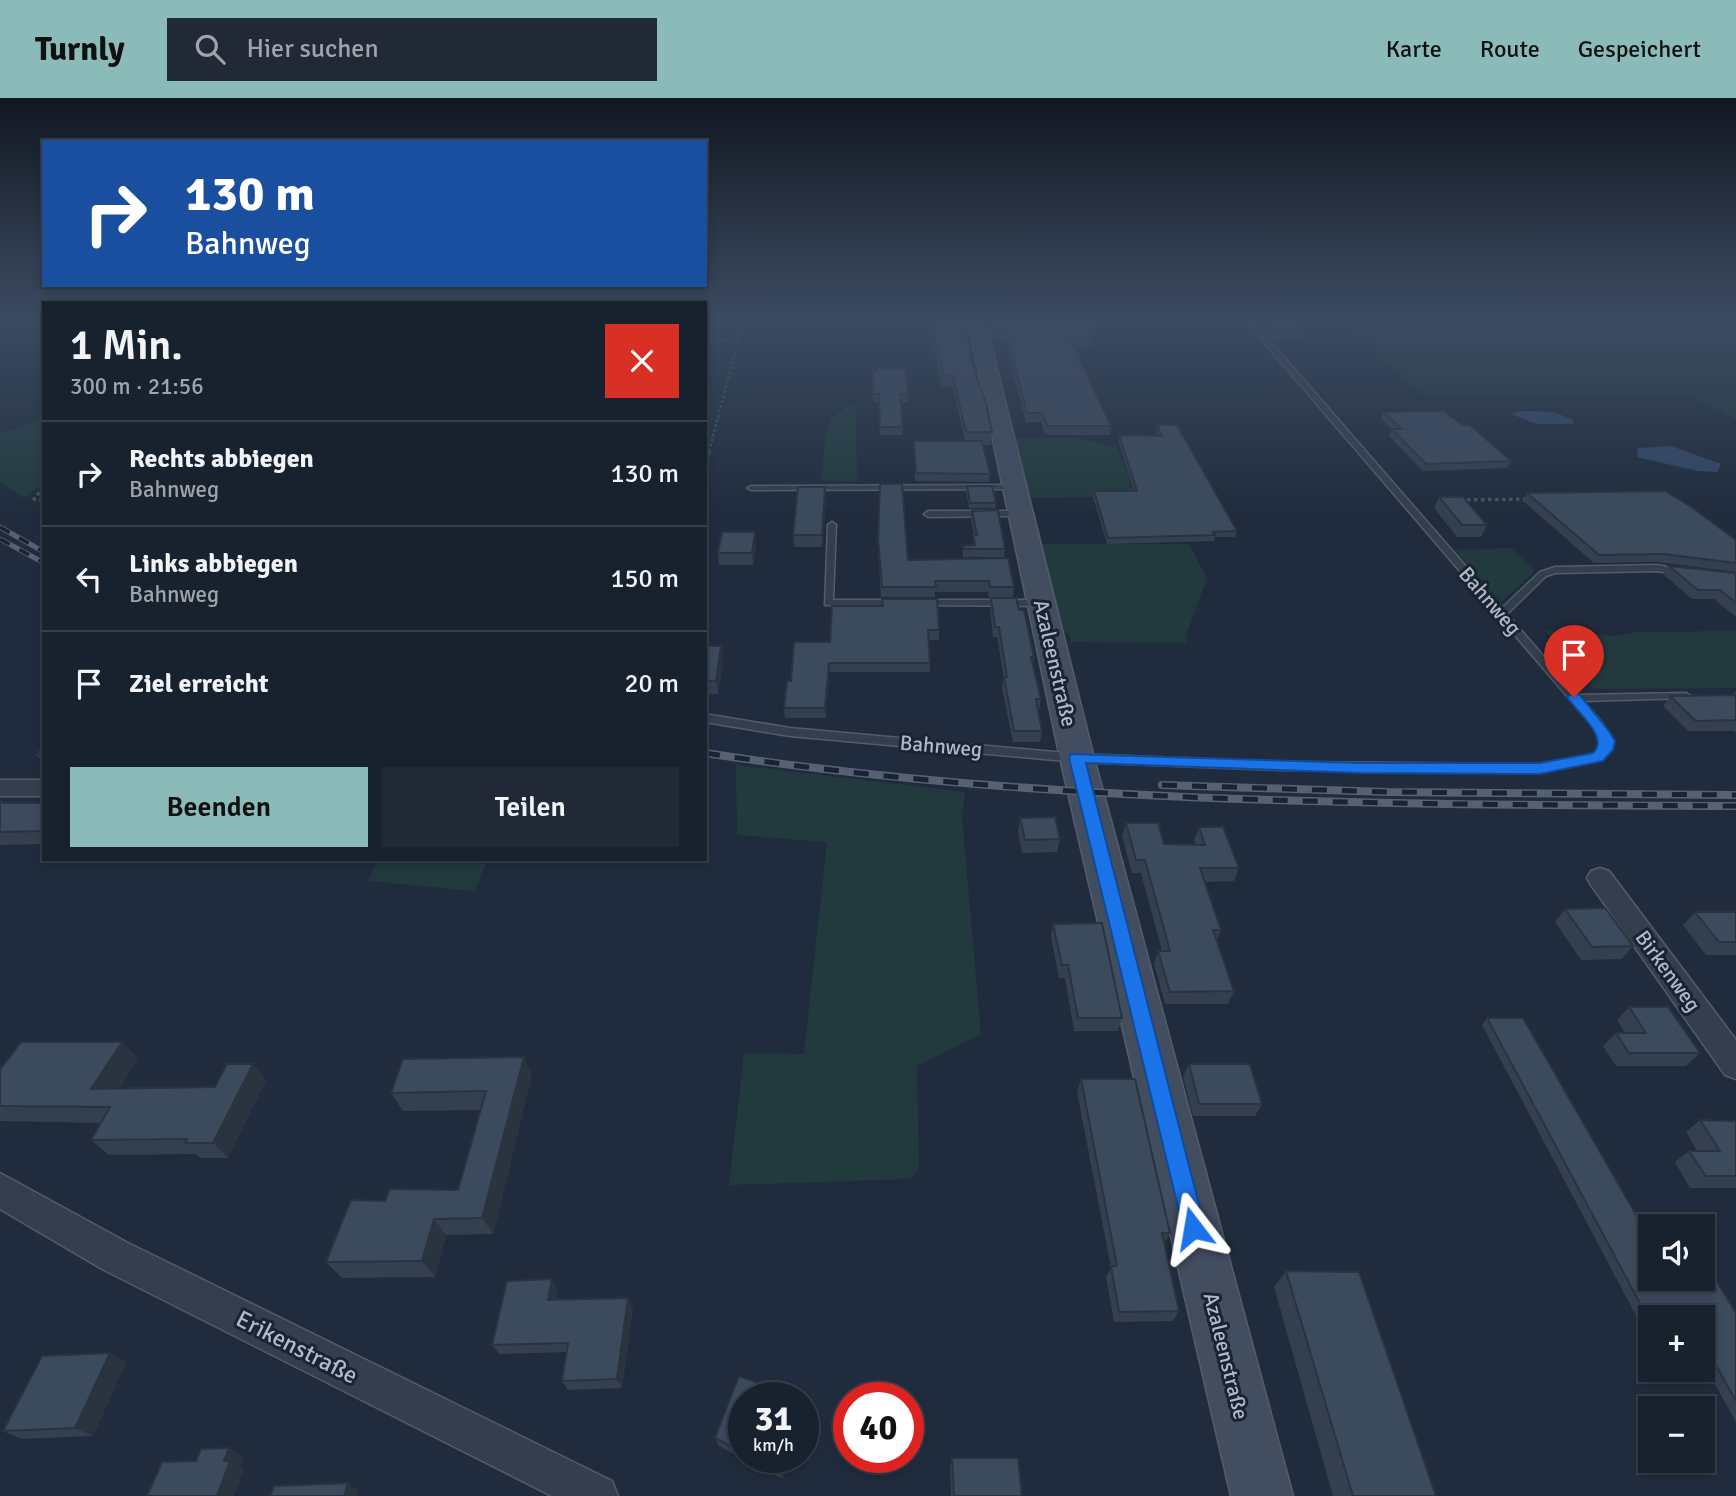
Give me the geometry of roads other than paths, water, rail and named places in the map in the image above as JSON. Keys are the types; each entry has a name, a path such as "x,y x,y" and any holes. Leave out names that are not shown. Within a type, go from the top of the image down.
{"street":[{"name":"Azaleenstraße","path":"994,382 1019,500 1027,563 1042,603 1077,758 1262,1496"},
{"path":"0,788 42,788"},
{"name":"Birkenweg","path":"1600,877 1736,1065"},
{"name":"Erikenstraße","path":"0,1190 115,1256 597,1496"}],"lane":[{"name":"Bahnweg","path":"707,718 790,732 1077,758 1361,768 1540,768 1597,757 1606,750 1607,741 1575,698 1299,382"},
{"path":"751,488 1019,500"},
{"path":"928,514 1019,500"},
{"path":"832,525 828,603 1042,603"},
{"path":"1501,614 1543,574 1555,570 1657,568 1697,574"},
{"path":"1575,698 1700,695"}],"water":[{"path":"1520,411 1554,412 1573,420 1573,424 1537,424 1511,414"},
{"path":"1671,446 1721,464 1717,472 1698,471 1637,457 1638,448"}],"railway":[{"path":"0,527 42,551"},
{"path":"0,539 42,562"},
{"path":"707,753 833,770 1090,792 1349,802 1736,806"},
{"path":"1162,785 1388,792 1736,795"}]}
